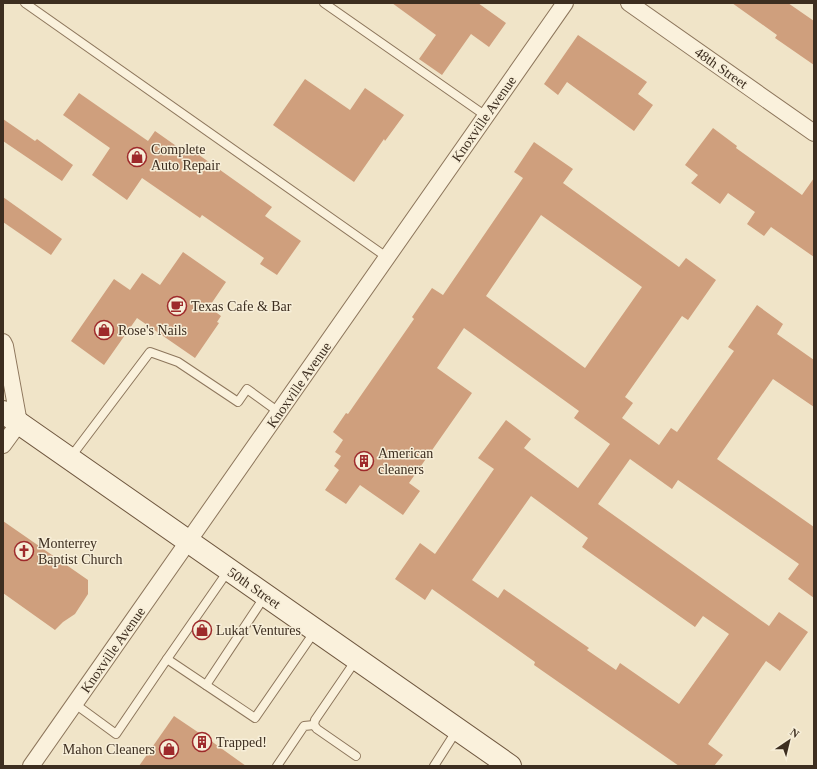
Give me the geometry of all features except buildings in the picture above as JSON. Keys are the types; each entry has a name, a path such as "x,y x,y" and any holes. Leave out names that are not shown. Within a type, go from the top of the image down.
{"main road":[{"name":"50th Street","path":"11,418 508,766"}],"street":[{"name":"Knoxville Avenue","path":"31,766 280,413 566,3"},
{"name":"48th Street","path":"629,3 814,133"},
{"path":"3,342 5,346 11,418 3,446"}],"lane":[{"path":"25,3 388,258"},
{"path":"324,3 486,116"},
{"path":"70,459 150,352 178,362 238,402 248,389 280,413"},
{"path":"75,704 116,734 229,570"},
{"path":"206,685 266,596"},
{"path":"167,659 255,718 315,630"},
{"path":"314,725 315,720 357,659"},
{"path":"314,725 317,729 356,756"},
{"path":"277,766 304,726 314,725"},
{"path":"434,766 457,730"}],"place":[{"name":"Complete Auto Repair","path":"137,157"},
{"name":"Texas Cafe & Bar","path":"177,306"},
{"name":"Rose's Nails","path":"104,330"},
{"name":"American cleaners","path":"364,461"},
{"name":"Monterrey Baptist Church","path":"24,551"},
{"name":"Lukat Ventures","path":"202,630"},
{"name":"Trapped!","path":"202,742"},
{"name":"Mahon Cleaners","path":"169,749"}]}
